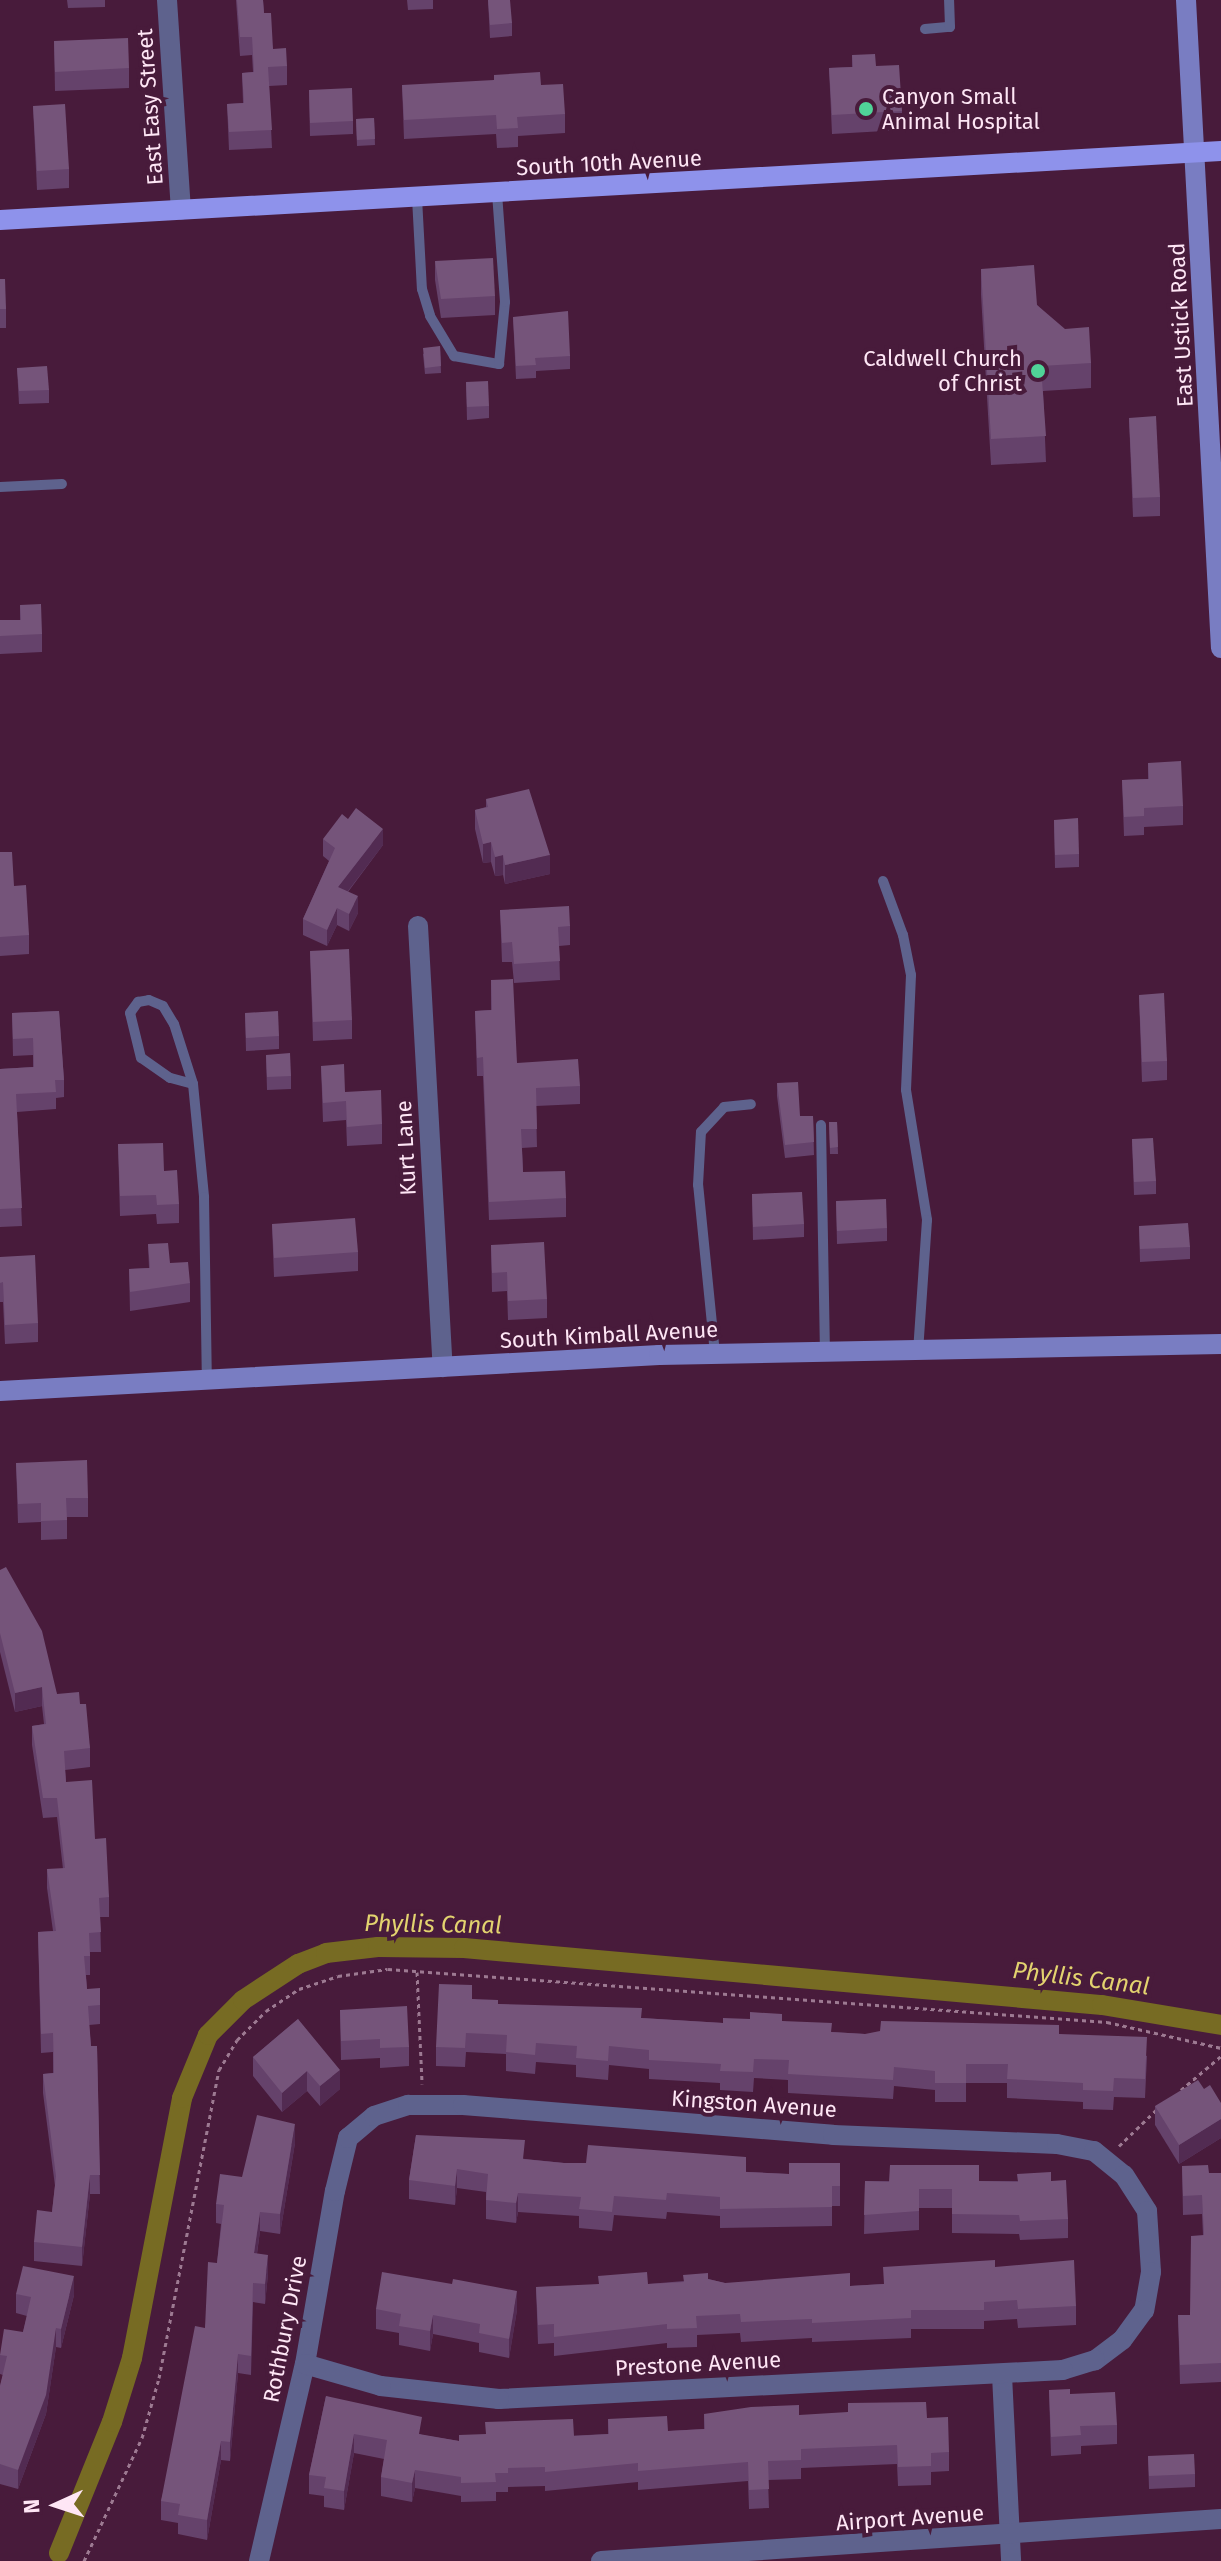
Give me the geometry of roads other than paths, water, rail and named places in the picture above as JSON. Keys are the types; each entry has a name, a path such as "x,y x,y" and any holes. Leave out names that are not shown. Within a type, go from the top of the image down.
{"main road":[{"name":"South 10th Avenue","path":"0,220 1221,151"}],"street":[{"name":"East Easy Street","path":"167,0 181,210"},
{"name":"East Ustick Road","path":"1186,0 1197,152 1221,648"},
{"name":"Kurt Lane","path":"418,926 443,1367"},
{"name":"South Kimball Avenue","path":"0,1391 715,1354 1221,1344"},
{"name":"Kingston Avenue","path":"374,2116 423,2105 833,2135 1057,2144 1094,2151 1124,2175 1147,2211 1151,2272 1144,2310 1122,2340 1095,2360"},
{"name":"Rothbury Drive","path":"259,2561 305,2364 348,2138 374,2116"},
{"name":"Prestone Avenue","path":"305,2364 381,2386 499,2399 1002,2375 1063,2370 1095,2360"},
{"path":"1002,2375 1011,2561"},
{"name":"Airport Avenue","path":"601,2561 698,2559 1221,2519"}],"lane":[{"path":"925,29 950,27 949,0"},
{"path":"417,198 422,289 430,316 454,356 499,364 505,302 497,193"},
{"path":"0,487 62,484"},
{"path":"883,881 903,935 911,975 906,1090 927,1220 918,1351"},
{"path":"193,1084 170,1078 141,1058 130,1013 138,1002 163,1006 193,1084 204,1197 207,1381"},
{"path":"715,1354 698,1185 701,1132 724,1107 751,1104"},
{"path":"821,1125 825,1353"}],"waterway":[{"name":"Phyllis Canal","path":"59,2553 112,2422 132,2358 182,2098 208,2035 243,2000 298,1964 326,1953 378,1947 464,1948 1102,2005 1221,2025"}],"place":[{"name":"Canyon Small Animal Hospital","path":"866,109"},
{"name":"Caldwell Church of Christ","path":"1038,371"}]}
